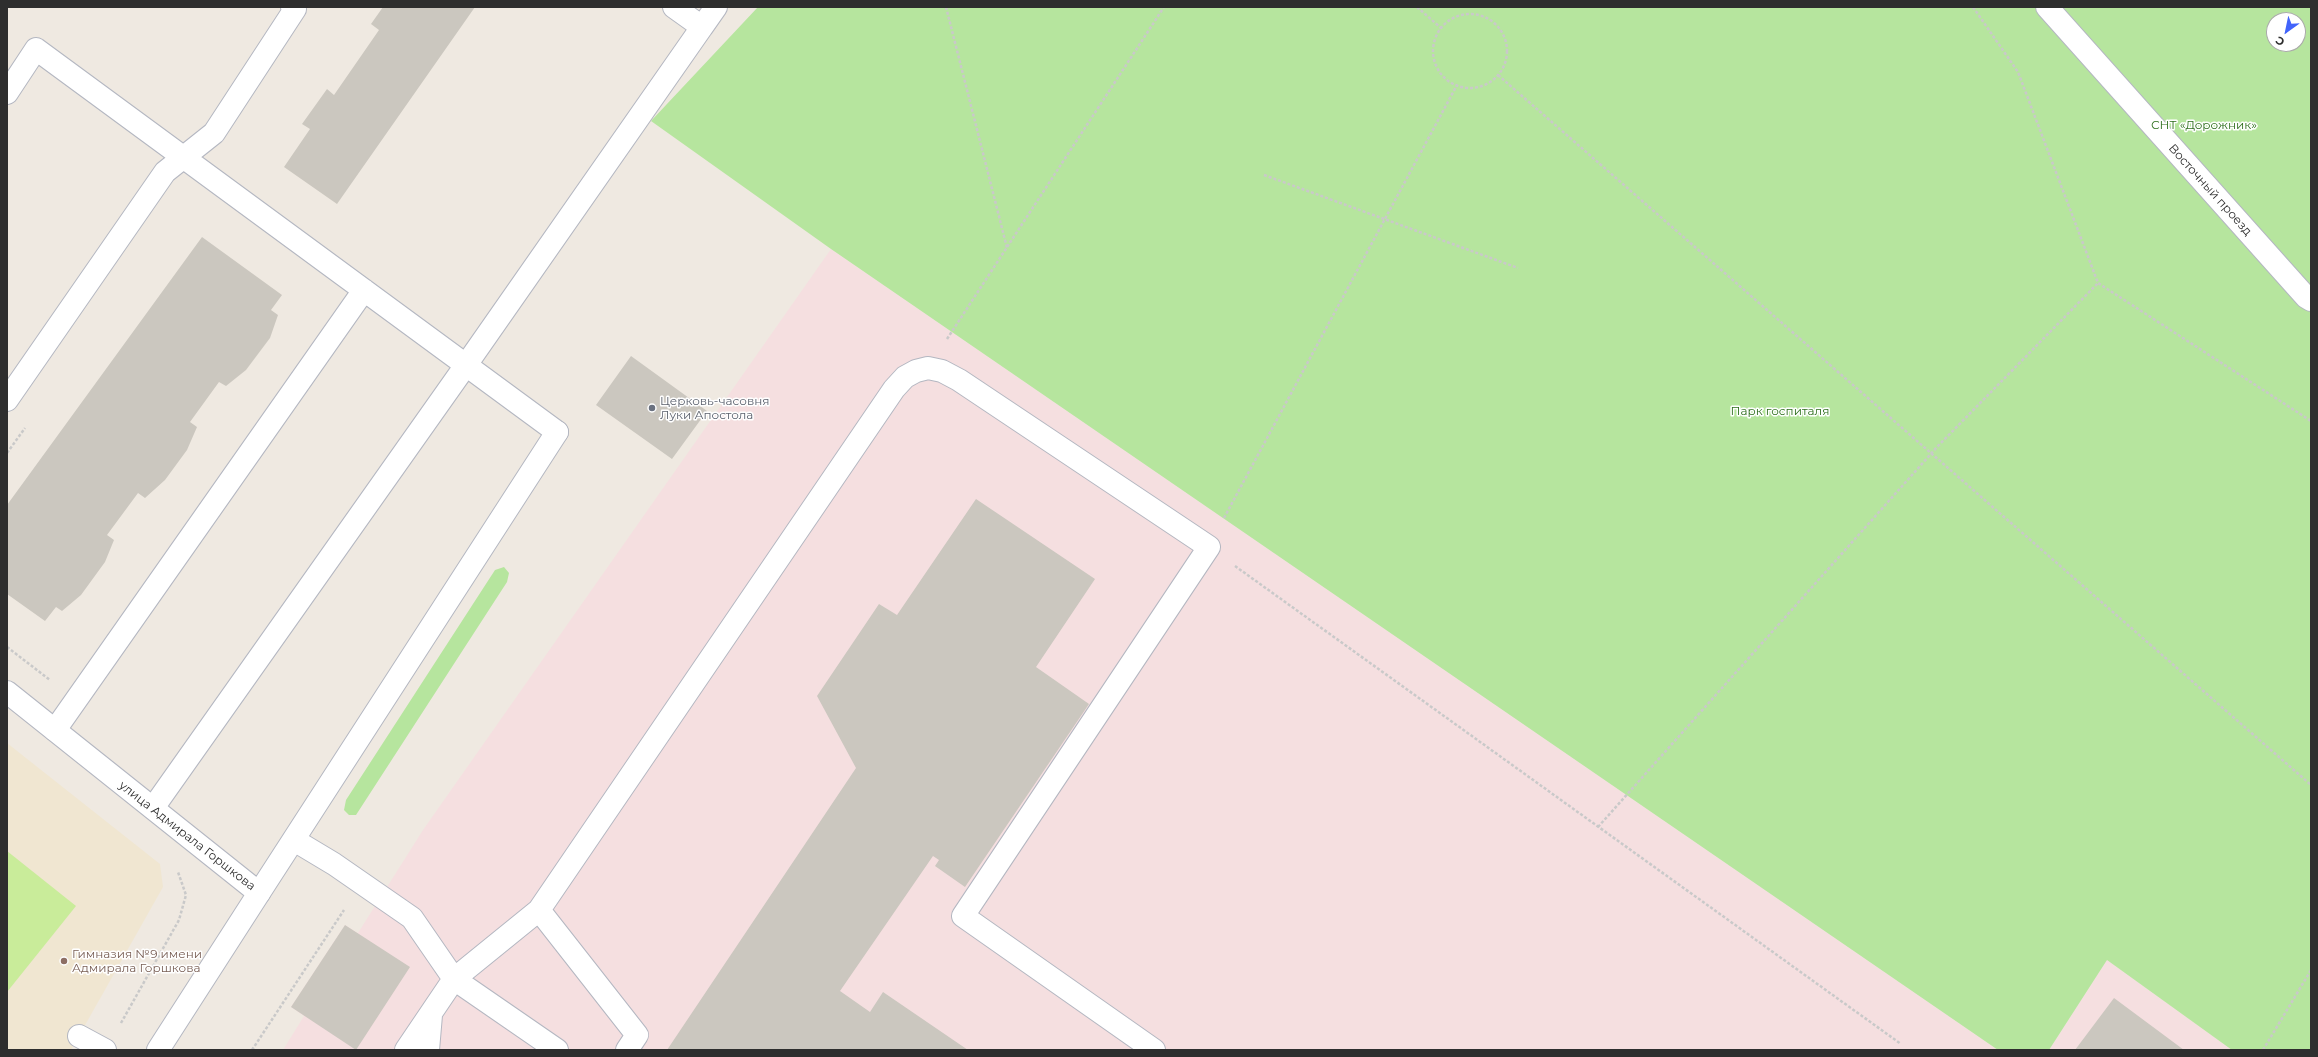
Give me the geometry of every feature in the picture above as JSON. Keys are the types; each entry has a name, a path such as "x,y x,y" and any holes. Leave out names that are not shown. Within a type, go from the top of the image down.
{"street":[{"path":"7,400 165,172 214,133 295,10 292,7"},
{"path":"674,7 702,27"},
{"path":"153,808 466,365 716,7"},
{"name":"Восточный проезд","path":"2047,7 2306,297 2311,300"},
{"path":"7,92 36,49 557,432 259,893"},
{"path":"55,730 364,290"},
{"path":"406,1050 454,979 538,910 894,389 905,377 916,370 928,368 942,371 959,380 1209,547 963,916 1154,1050"},
{"name":"улица Адмирала Горшкова","path":"7,692 259,893 158,1050"},
{"path":"294,840 334,864 412,918 454,979 557,1050"},
{"path":"538,910 637,1035 627,1050"},
{"path":"428,1050 432,1013"},
{"path":"79,1036 105,1050"}],"path":[{"path":"946,7 1007,248"},
{"path":"928,368 1164,7"},
{"path":"1417,7 1441,28"},
{"path":"1973,7 2018,72 2098,283 2311,421"},
{"path":"1472,14 1493,22 1501,31 1506,42 1504,65 1498,75 1479,86 1468,88 1447,80 1439,71 1434,61 1434,44 1441,28 1449,20 1460,15 1472,14"},
{"path":"1498,75 2311,785"},
{"path":"1457,85 1386,220 1209,547 1901,1044"},
{"path":"1264,175 1518,268"},
{"path":"1598,827 1932,454 2098,283"},
{"path":"7,647 76,700"},
{"path":"118,1030 179,920 186,895 179,872 173,868"},
{"path":"252,1050 361,884"},
{"path":"2263,1050 2311,970"}],"shaded area":[{"path":"831,249 1998,1050 283,1050 304,1016 291,1007 345,925 358,933 423,830"},
{"name":"Гимназия №9 имени Адмирала Горшкова","path":"7,743 160,864 163,887 71,1050 7,1050"},
{"path":"2107,960 2232,1050 2049,1050"}],"green space":[{"name":"Парк госпиталя","path":"758,7 2311,7 2311,1050 2232,1050 2107,960 2049,1050 1998,1050 831,249 651,121"},
{"path":"504,567 509,573 507,582 356,815 349,815 344,810 346,800 495,570"},
{"path":"7,851 76,906 7,992"}],"building":[{"path":"383,7 475,7 337,204 284,167 310,129 302,124 327,89 334,95 379,30 371,24"},
{"path":"202,237 282,295 271,310 278,315 270,338 246,370 226,386 219,382 190,422 197,427 187,450 165,480 145,498 138,493 107,535 114,540 105,562 81,595 62,611 56,607 45,621 7,594 7,505"},
{"name":"Церковь-часовня Луки Апостола","path":"631,356 707,411 672,459 596,405"},
{"path":"976,499 1095,579 1036,667 1089,704 965,887 935,866 939,860 933,856 840,991 870,1012 883,992 968,1050 667,1050 856,768 817,696 879,604 897,615"},
{"path":"345,925 410,967 356,1050 291,1007"},
{"path":"2114,998 2184,1050 2075,1050"}],"place":[{"name":"Церковь-часовня Луки Апостола","path":"652,408"},
{"name":"Гимназия №9 имени Адмирала Горшкова","path":"64,961"}],"park label":[{"name":"СНТ «Дорожник»","path":"2204,125"}]}
